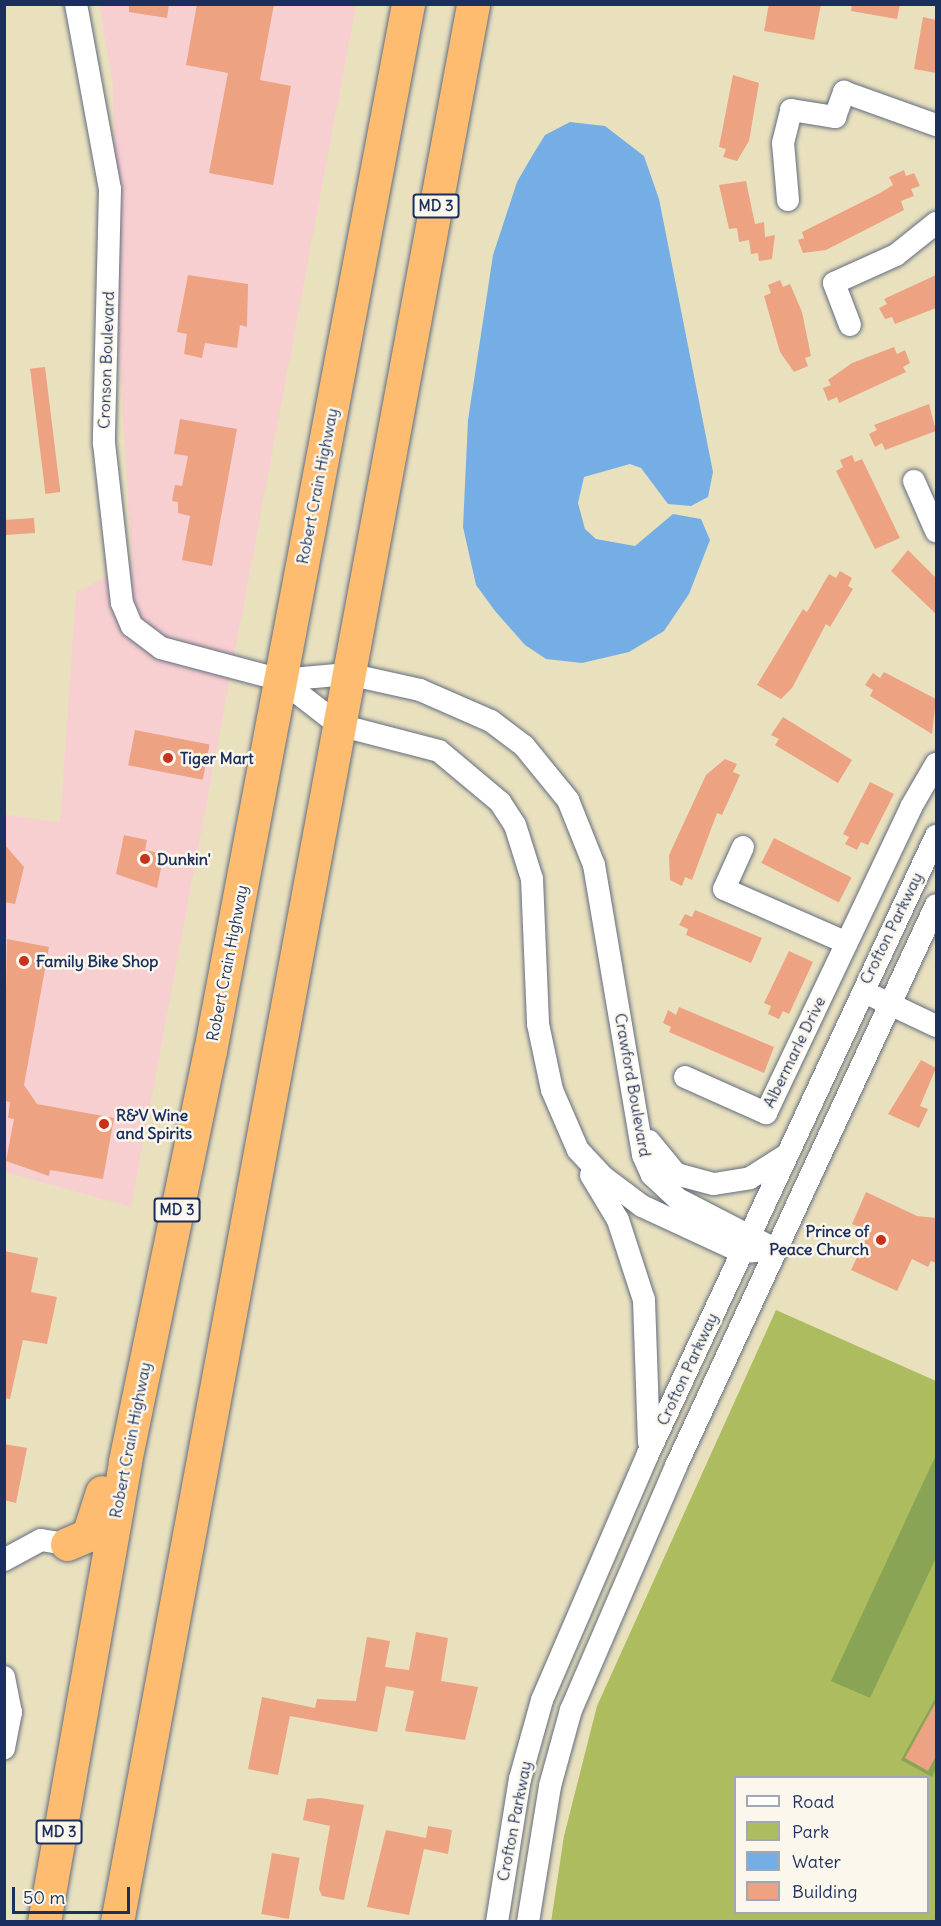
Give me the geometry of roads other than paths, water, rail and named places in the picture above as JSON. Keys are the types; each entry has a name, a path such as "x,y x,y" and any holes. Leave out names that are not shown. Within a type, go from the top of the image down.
{"highway":[{"name":"Robert Crain Highway","path":"44,1922 75,1742 281,680 408,4"},
{"name":"MD 3","path":"117,1922 473,4"},
{"path":"54,1542 88,1535 96,1523 123,1384 174,1224"},
{"path":"54,1542 81,1554 86,1568 75,1742"}],"street":[{"name":"Cronson Boulevard","path":"76,4 110,189 102,400 122,603 132,626 151,645 281,680"},
{"path":"788,200 783,143 791,110 835,117 844,92 936,124"},
{"path":"850,325 834,283 896,255 936,223"},
{"path":"914,481 936,531"},
{"name":"Crawford Boulevard","path":"281,680 348,674 420,690 491,721 540,762 568,800 594,865 643,1155 664,1189 746,1242"},
{"name":"Crawford Boulevard","path":"281,680 339,725 439,751 480,780 515,825 532,879 544,1056 578,1150 602,1176 642,1206 746,1242 777,1250"},
{"name":"Albermarle Drive","path":"685,1077 766,1113 936,764"},
{"name":"Crofton Parkway","path":"497,1922 520,1779 542,1700 648,1454 861,991 936,836"},
{"path":"742,847 724,890 847,943"},
{"name":"Crofton Parkway","path":"528,1922 550,1786 571,1710 777,1250 936,905"},
{"name":"Albermarle Drive","path":"831,976 936,1026"},
{"path":"636,1112 664,1165 697,1182 750,1178 786,1155"},
{"path":"578,1150 618,1220 638,1272 648,1331 648,1454"},
{"path":"4,1560 54,1542"},
{"path":"4,1677 12,1712 4,1748"}],"water":[{"path":"570,122 605,126 644,156 659,199 713,472 708,497 691,506 668,504 641,468 630,464 584,477 578,503 585,529 596,539 635,546 673,514 701,519 710,540 689,594 664,631 629,652 582,663 546,659 525,645 495,611 476,585 463,527 468,420 493,255 517,182 532,156 545,135"}],"place":[{"name":"Tiger Mart","path":"168,758"},
{"name":"Dunkin'","path":"145,859"},
{"name":"Family Bike Shop","path":"24,961"},
{"name":"R&V Wine and Spirits","path":"104,1124"},
{"name":"Prince of Peace Church","path":"881,1240"}]}
